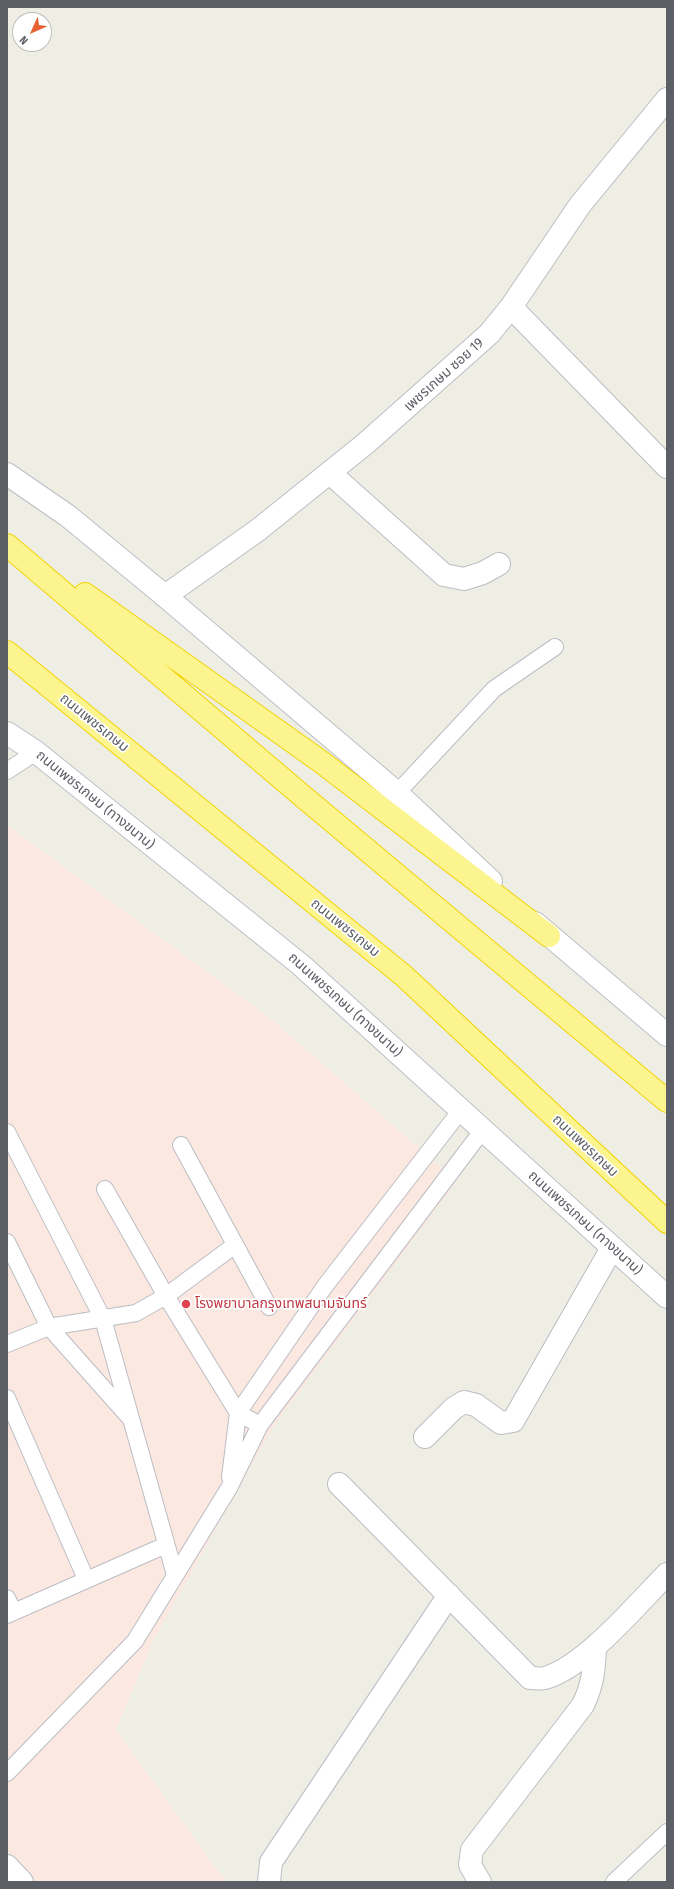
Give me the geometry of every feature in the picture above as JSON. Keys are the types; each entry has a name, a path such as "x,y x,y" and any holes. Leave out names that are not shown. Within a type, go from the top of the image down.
{"highway":[{"path":"7,539 320,761 549,936"},
{"path":"7,545 306,799 667,1101"},
{"name":"ถนนเพชรเกษม","path":"7,652 404,976 667,1222"}],"street":[{"name":"เพชรเกษม ซอย 19","path":"165,596 258,530 330,473 365,444 489,334 511,307 580,205 663,114"},
{"path":"511,307 667,467"},
{"path":"330,473 444,575 464,579 483,573 499,564"},
{"path":"7,474 68,516 165,596 397,793 549,936 667,1035"},
{"name":"ถนนเพชรเกษม (ทางขนาน)","path":"7,733 36,752 301,965 461,1110 482,1131 667,1297"},
{"path":"425,1437 454,1408 464,1402 476,1405 501,1423 513,1420 612,1248"},
{"path":"339,1484 530,1678 543,1678 557,1674 595,1648 667,1574"},
{"path":"269,1882 271,1862 449,1595"},
{"path":"480,1882 470,1866 472,1850 584,1705 594,1678 595,1648"},
{"path":"7,1866 22,1882"}],"lane":[{"path":"397,793 494,689 555,647"},
{"path":"7,771 36,752"},
{"path":"229,1488 238,1413 325,1286 461,1110"},
{"path":"7,1773 135,1641 229,1488 260,1425 482,1131"},
{"path":"7,1132 103,1319 175,1575"},
{"path":"181,1146 269,1306"},
{"path":"105,1189 166,1296 238,1413 260,1425"},
{"path":"7,1242 49,1327 131,1420"},
{"path":"7,1344 49,1327 103,1319 136,1312 166,1296 235,1245"},
{"path":"7,1398 86,1579"},
{"path":"9,1609 86,1579 166,1545"},
{"path":"614,1882 667,1832"}],"shaded area":[{"name":"โรงพยาบาลกรุงเทพสนามจันทร์","path":"7,825 270,1018 457,1181 273,1427 154,1639 116,1730 226,1882 7,1882"}],"place":[{"name":"โรงพยาบาลกรุงเทพสนามจันทร์","path":"186,1304"}]}
